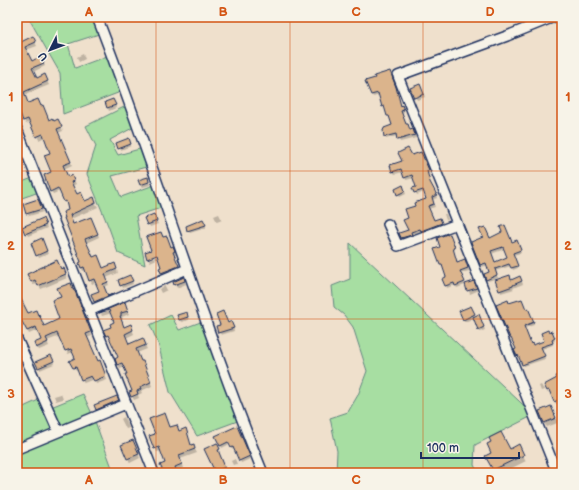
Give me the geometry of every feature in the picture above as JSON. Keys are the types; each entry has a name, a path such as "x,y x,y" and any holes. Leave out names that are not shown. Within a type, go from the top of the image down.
{"street":[{"path":"97,17 187,269 263,473"},
{"path":"554,17 398,76 557,473"},
{"path":"17,129 154,473"},
{"path":"388,224 398,246 457,224"},
{"path":"89,311 187,269"},
{"path":"17,339 58,431"},
{"path":"17,449 126,404"}],"green space":[{"path":"28,17 96,17 102,33 68,44 75,68 110,55 123,91 63,114 60,73"},
{"path":"128,105 136,126 110,140 118,155 143,148 150,166 112,176 121,197 157,184 164,207 136,216 145,265 118,253 87,174 96,146 86,126"},
{"path":"35,177 42,191 19,199 21,209 17,211 17,184"},
{"path":"350,243 534,415 475,445 474,465 478,473 336,473 337,451 330,418 348,412 358,395 367,371 353,327 344,315 334,307 332,286 350,279"},
{"path":"171,315 179,330 206,320 243,419 197,436 170,392 158,343 150,325"},
{"path":"83,394 93,416 114,473 17,473 17,452 61,433 51,407"},
{"path":"45,397 60,431 21,449 17,442 17,410"}],"building":[{"path":"33,36 36,42 25,47 32,61 41,56 44,63 32,68 37,78 45,74 48,81 24,92 28,103 38,99 41,106 43,105 49,120 52,118 54,121 58,119 62,127 57,129 71,162 63,165 68,177 72,175 74,181 71,182 77,194 81,192 85,201 94,197 96,203 70,215 73,224 91,217 98,234 85,239 93,257 98,255 103,268 115,263 117,269 105,274 108,282 103,284 108,296 94,302 91,294 99,291 94,279 89,281 84,267 81,268 79,263 81,262 64,218 63,212 68,210 66,201 64,202 58,188 50,192 44,175 51,172 44,155 50,153 43,134 36,137 28,119 23,121 20,113 18,114 17,111 17,44"},
{"path":"390,71 401,106 402,105 404,110 401,111 406,124 408,124 410,130 413,129 415,135 397,140 396,134 384,137 384,128 392,125 389,116 387,116 384,106 382,107 378,93 371,95 365,81 375,78 374,76"},
{"path":"420,84 424,94 414,98 410,88"},
{"path":"113,99 116,105 107,108 105,102"},
{"path":"129,138 131,144 118,149 116,143"},
{"path":"17,145 23,162 17,165"},
{"path":"408,148 412,155 421,152 429,170 427,171 430,182 437,195 432,197 434,204 428,206 434,220 440,218 442,223 421,231 420,229 411,232 412,235 401,238 399,233 408,230 403,220 408,218 405,209 415,206 414,203 426,199 423,190 414,193 412,188 416,187 412,175 404,178 401,169 392,172 390,165 402,161 398,153"},
{"path":"148,177 149,182 140,185 138,180"},
{"path":"403,185 405,191 397,195 395,189"},
{"path":"38,199 42,209 26,214 23,204"},
{"path":"154,214 157,221 147,225 144,218"},
{"path":"43,218 46,225 25,234 22,227"},
{"path":"203,219 206,225 187,231 186,226"},
{"path":"505,225 512,242 517,240 521,250 513,253 518,266 511,268 509,264 495,269 497,275 486,280 484,274 489,272 486,263 480,265 471,242 483,237 479,229 485,227 490,238 502,232 500,227","holes":["503,247 507,257 495,262 491,251"]},
{"path":"161,232 163,237 167,236 171,247 173,246 175,251 173,252 179,266 161,273 159,268 161,267 157,255 147,259 145,252 151,250 146,237"},
{"path":"450,234 455,247 453,248 457,262 465,259 468,268 460,271 465,282 455,286 454,283 445,286 442,279 446,277 434,249 440,247 437,238"},
{"path":"42,238 47,251 36,256 31,243"},
{"path":"57,260 61,269 64,268 66,274 38,286 35,280 31,282 27,274"},
{"path":"130,275 133,281 120,286 118,280"},
{"path":"510,275 511,280 520,276 522,281 499,291 495,280"},
{"path":"184,277 185,281 174,285 173,282"},
{"path":"474,281 477,288 467,291 465,284"},
{"path":"71,283 91,332 86,334 98,361 100,360 106,376 94,381 91,376 81,380 76,367 73,368 69,361 75,358 71,349 65,351 57,333 46,338 48,342 36,348 34,343 41,340 36,327 27,331 19,316 17,316 17,291 28,313 36,310 44,326 59,319 52,300 61,297 57,288"},
{"path":"522,299 534,322 524,326 531,344 532,343 533,345 544,341 541,333 548,330 549,332 552,331 555,338 552,340 553,343 541,347 545,356 522,365 514,350 516,349 496,305 508,300 509,303"},
{"path":"125,302 128,311 121,313 120,316 124,327 131,324 133,330 125,334 129,344 143,338 146,345 136,349 141,361 143,361 151,382 140,387 141,389 137,391 138,394 131,397 129,392 132,391 125,374 127,374 122,363 117,365 115,359 118,357 108,335 106,336 103,330 111,327 110,324 114,322 109,310 99,313"},
{"path":"471,306 475,314 463,320 459,311"},
{"path":"223,311 228,323 231,321 234,328 218,333 216,326 220,325 216,314"},
{"path":"187,312 188,317 179,320 177,315"},
{"path":"479,314 484,327 478,330 473,317"},
{"path":"51,355 54,361 38,368 35,362"},
{"path":"562,373 562,398 554,402 549,390 547,391 544,385 557,378 556,376"},
{"path":"117,396 119,400 96,410 94,405"},
{"path":"551,406 556,418 544,423 539,411"},
{"path":"165,413 170,427 177,425 179,431 186,428 191,445 194,444 195,449 179,455 182,464 175,467 177,473 164,473 160,465 165,463 159,447 154,449 149,436 155,434 149,419"},
{"path":"237,426 250,456 239,461 233,447 231,448 228,442 220,446 215,436"},
{"path":"501,432 510,449 519,444 524,455 493,470 485,456 491,453 487,444 491,442 489,438"},
{"path":"133,440 139,454 127,459 121,445"},
{"path":"217,443 220,449 218,450 225,467 215,472 204,449"}]}
